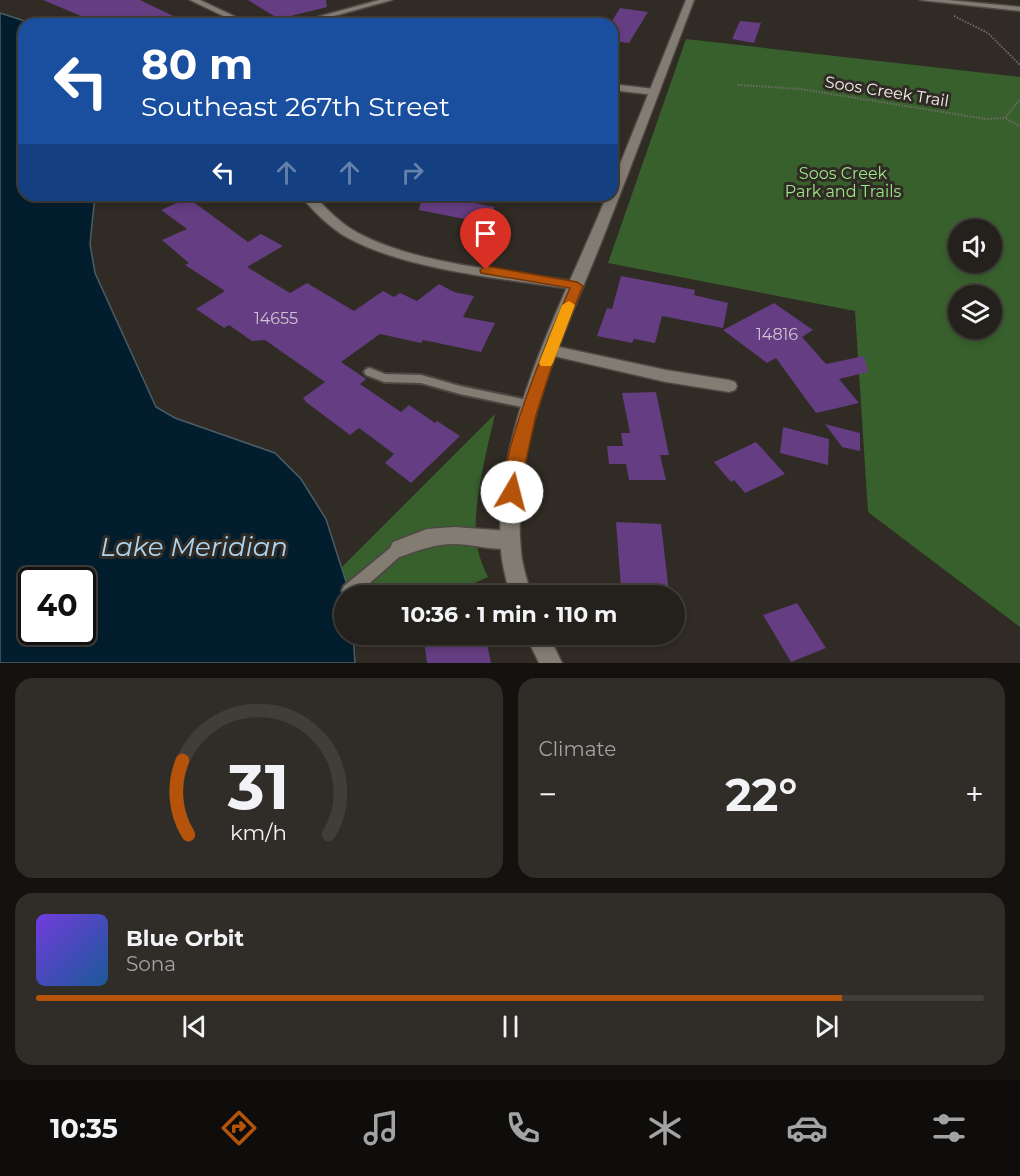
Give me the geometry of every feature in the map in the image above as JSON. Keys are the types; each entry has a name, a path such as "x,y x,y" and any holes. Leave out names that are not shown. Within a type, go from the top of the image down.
{"street":[{"path":"194,0 234,18"},
{"path":"319,18 388,0"},
{"path":"618,183 690,0"},
{"path":"924,0 1020,9"},
{"path":"618,88 654,92"},
{"path":"312,201 328,218 361,240 417,258 577,286"},
{"path":"517,585 510,540 514,470 550,350 611,201"},
{"path":"550,350 666,376 729,386"},
{"path":"400,548 417,539 439,535 510,540"},
{"path":"542,645 551,663"}],"lane":[{"path":"370,372 384,378 421,379 460,390 532,405"},
{"path":"356,585 400,548"}],"path":[{"path":"938,1 957,18 988,33 1020,65"},
{"name":"Soos Creek Trail","path":"738,85 800,89 974,118 1005,119"},
{"path":"1005,119 1011,116 1020,99"},
{"path":"1005,119 1020,126"}],"green space":[{"name":"Soos Creek Park and Trails","path":"686,39 1020,77 1020,627 868,512 855,311 608,263"},
{"path":"495,414 481,476 476,524 477,548 488,577 470,585 347,585 342,567"}],"water":[{"name":"Lake Meridian","path":"0,13 18,19 18,201 94,201 90,244 95,273 156,407 175,418 275,453 301,479 326,519 347,585 334,585 334,645 354,645 355,663 0,663"}],"building":[{"path":"43,0 140,0 178,18 86,18"},
{"path":"248,0 326,0 327,7 277,18"},
{"path":"620,8 648,12 629,43 618,42 618,18 614,18"},
{"path":"740,21 761,23 754,43 732,39"},
{"path":"181,201 192,201 248,242 261,234 283,246 247,267 290,293 307,283 354,311 383,291 394,297 400,293 417,301 439,284 454,292 474,296 463,317 495,323 481,352 380,334 341,362 366,379 360,384 401,412 409,405 435,423 437,421 460,436 411,483 385,463 394,454 359,428 350,435 306,402 303,398 325,382 265,340 252,341 229,325 224,328 196,309 225,291 185,265 189,263 162,240 187,229 161,210"},
{"path":"421,201 464,201 495,207 485,223 419,210"},
{"path":"621,276 695,290 694,295 728,303 723,328 662,316 655,343 634,339 632,343 597,336 607,308 612,309"},
{"path":"774,303 813,330 802,337 826,364 864,356 868,372 839,379 859,403 816,413 776,358 767,363 723,330"},
{"path":"656,392 669,455 660,455 666,480 629,480 626,464 609,464 607,446 623,446 621,433 630,433 622,393"},
{"path":"825,424 860,433 860,451 842,447"},
{"path":"783,427 829,439 828,465 780,453"},
{"path":"756,442 785,474 745,493 734,480 731,482 714,462"},
{"path":"616,522 661,524 668,585 621,585"},
{"path":"797,603 826,648 791,662 763,615"},
{"path":"425,645 487,645 491,663 427,663"}],"slow traffic":[{"path":"546,363 569,305"}],"route":[{"path":"486,270 577,286 550,350 528,415 514,470 512,492"}]}
